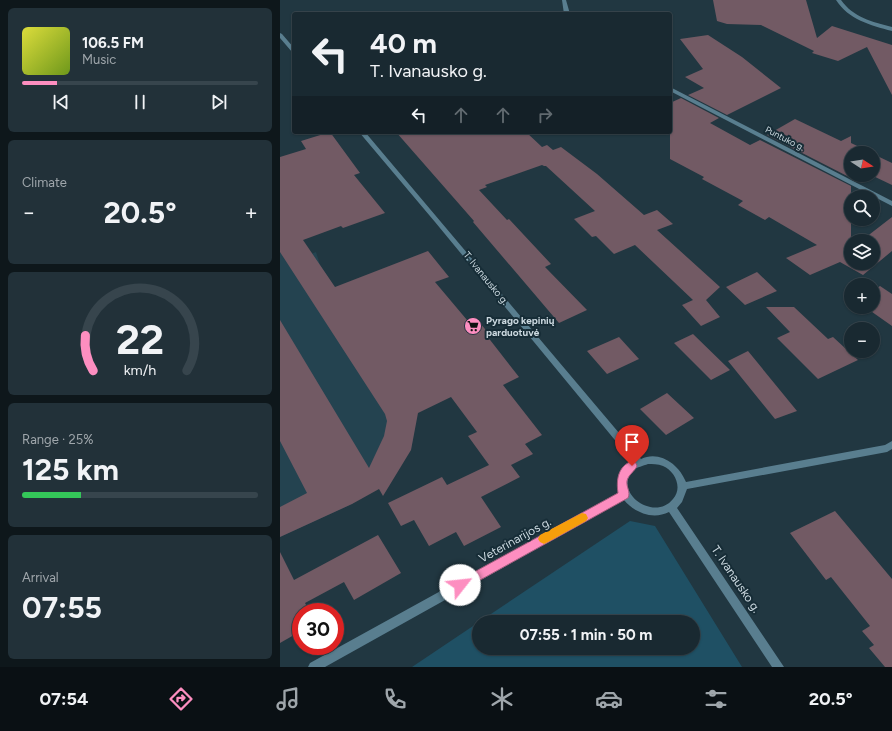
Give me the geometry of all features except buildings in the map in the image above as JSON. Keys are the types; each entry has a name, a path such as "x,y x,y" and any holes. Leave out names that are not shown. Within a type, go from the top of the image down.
{"street":[{"path":"564,0 567,12"},
{"path":"838,0 843,9 854,16 872,24 892,29"},
{"path":"280,35 292,49"},
{"name":"Puntuko g.","path":"672,90 892,204"},
{"name":"T. Ivanausko g.","path":"364,134 638,462"},
{"path":"683,486 890,448"},
{"path":"647,460 664,462 677,472 681,478 683,486 682,494 678,501 671,507 657,511 641,509 628,500 624,495 622,482 624,476 632,466 638,462 647,460"},
{"name":"Veterinarijos g.","path":"314,667 624,495"},
{"name":"T. Ivanausko g.","path":"671,507 778,667"}],"shaded area":[{"path":"280,196 299,259 316,252 320,265 417,415 411,450 352,504 280,537"},
{"path":"630,521 655,526 742,667 412,667 472,627 472,655 700,655 700,615 489,615"}],"slow traffic":[{"path":"544,539 582,518"}],"place":[{"name":"Pyrago kepinių parduotuvė","path":"473,326"}],"route":[{"path":"460,585 624,495 622,482 627,470 632,466"}]}
